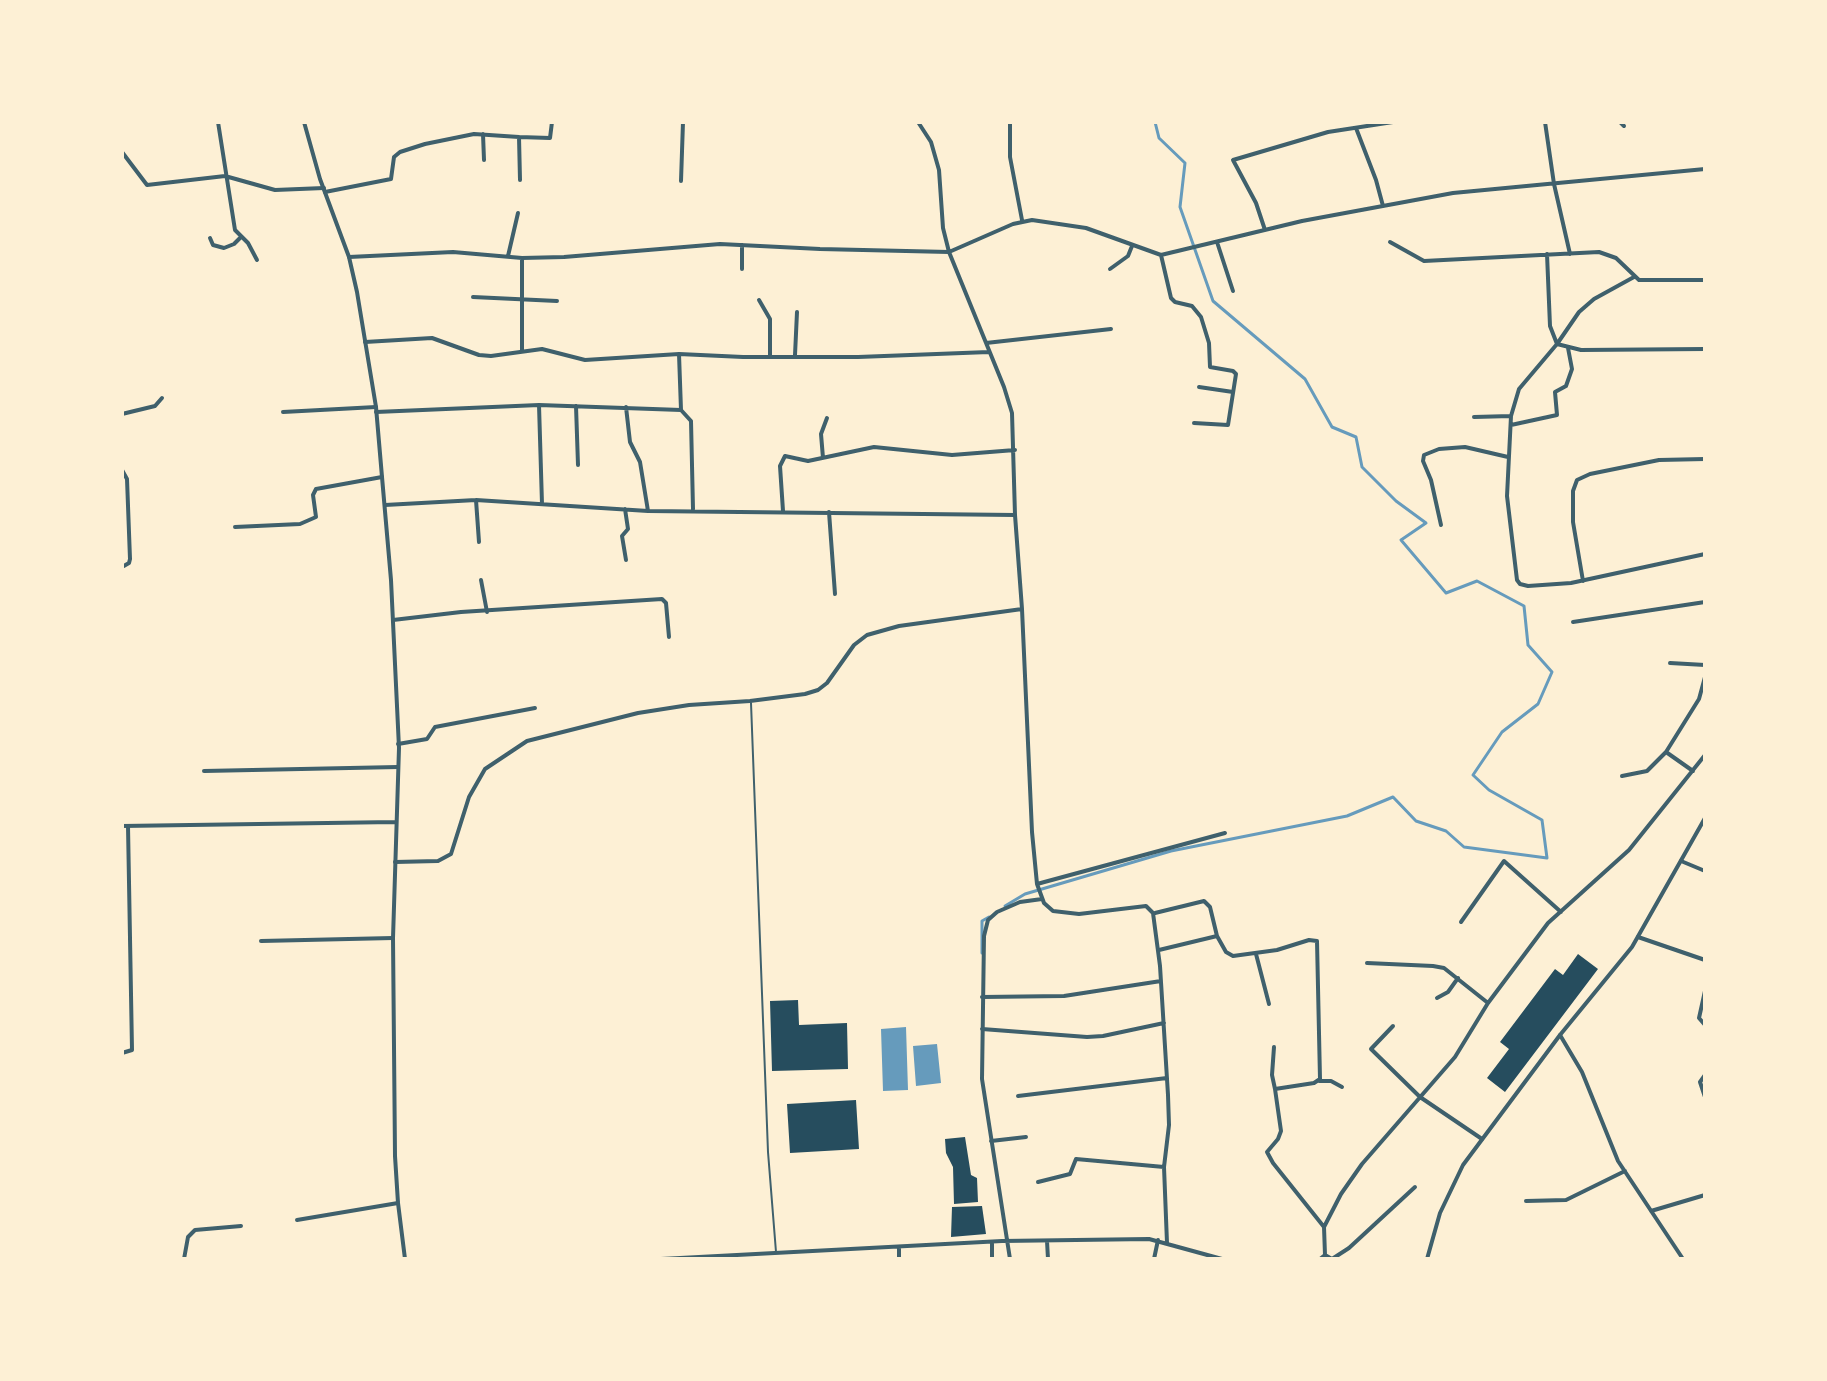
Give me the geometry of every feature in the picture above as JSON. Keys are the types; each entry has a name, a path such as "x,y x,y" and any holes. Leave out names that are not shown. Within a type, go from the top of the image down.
{"street":[{"path":"218,122 235,230 257,260"},
{"path":"304,122 324,190 349,257 376,409 385,505 398,744 393,938 398,1203 405,1259"},
{"path":"122,152 147,185 225,176 275,190 324,190 391,179 394,157 400,152 452,137 483,134 550,138 552,122"},
{"path":"681,181 683,122"},
{"path":"918,122 931,142 939,170 943,228 949,252 1012,413 1032,832 1038,885 1048,908 1064,913 1095,913 1146,906 1153,913 1159,950 1169,1125 1164,1167 1167,1243"},
{"path":"1010,122 1010,157 1022,220"},
{"path":"1265,230 1256,203 1233,160 1328,132 1393,122"},
{"path":"1545,122 1554,184 1570,254"},
{"path":"1356,128 1383,206"},
{"path":"483,134 484,160"},
{"path":"519,137 520,180"},
{"path":"349,257 453,252 522,258 564,257 720,244 949,252 1022,220 1086,228 1161,255 1265,230 1453,193 1705,169"},
{"path":"508,256 518,213"},
{"path":"210,238 213,245 224,248 241,237"},
{"path":"1217,242 1233,291"},
{"path":"1390,242 1424,261 1599,252 1616,258 1634,277 1650,281 1705,280"},
{"path":"742,245 742,269"},
{"path":"1110,269 1128,256 1132,246"},
{"path":"1547,254 1550,326 1557,344 1568,348 1705,349"},
{"path":"1161,255 1171,298 1192,306 1201,317 1209,343 1210,367 1235,373 1228,425 1194,423"},
{"path":"522,258 522,350"},
{"path":"1634,277 1594,299 1579,312 1519,389 1511,416 1508,516 1520,584 1539,586 1583,581 1705,554"},
{"path":"473,297 557,301"},
{"path":"759,300 770,319 770,356"},
{"path":"795,355 797,312"},
{"path":"986,343 1111,329"},
{"path":"365,342 423,337 479,355 542,349 585,360 679,354 858,357 989,352"},
{"path":"1511,425 1557,415 1555,392 1566,386 1572,369 1568,348"},
{"path":"679,354 681,410 691,421 693,509"},
{"path":"1199,387 1233,392"},
{"path":"122,414 155,406 162,398"},
{"path":"539,405 542,504"},
{"path":"283,412 539,405 681,410"},
{"path":"576,406 578,465"},
{"path":"626,407 629,439 640,462 648,511"},
{"path":"1474,417 1511,416"},
{"path":"823,458 821,434 827,418"},
{"path":"783,511 782,460 785,456 808,461 874,447 962,456 1015,450"},
{"path":"1441,525 1424,455 1439,449 1465,447 1508,457"},
{"path":"1583,581 1573,522 1573,491 1577,480 1590,474 1659,460 1705,459"},
{"path":"122,470 127,479 130,562 122,567"},
{"path":"235,527 307,522 317,516 313,492 316,489 382,477"},
{"path":"385,505 476,500 648,511 693,509 1015,515"},
{"path":"476,500 479,542"},
{"path":"625,509 628,527 622,536 626,560"},
{"path":"829,512 835,594"},
{"path":"481,580 487,612"},
{"path":"393,620 662,599 666,603 669,637"},
{"path":"1573,622 1705,602"},
{"path":"395,862 438,861 451,854 469,797 485,769 527,741 638,713 818,690 827,683 854,645 881,630 1022,609"},
{"path":"1670,663 1705,665"},
{"path":"1622,776 1647,771 1666,752 1699,699 1705,677"},
{"path":"398,744 427,739 435,727 535,708"},
{"path":"1666,752 1693,772"},
{"path":"1415,1187 1349,1248 1332,1259 1322,1257 1324,1227 1348,1183 1455,1057 1488,1003 1548,923 1629,850 1705,755"},
{"path":"204,771 398,767"},
{"path":"1427,1259 1453,1182 1560,1035 1638,937 1705,818"},
{"path":"122,1053 132,1050 125,826 395,822"},
{"path":"1038,885 1225,833"},
{"path":"1461,922 1504,861 1561,912"},
{"path":"1681,861 1705,871"},
{"path":"1010,1259 982,1079 983,953 988,920 1011,904 1042,897"},
{"path":"1153,913 1204,901 1210,907 1217,936 1228,955 1256,954 1309,940 1317,941 1319,1081"},
{"path":"1159,950 1217,936"},
{"path":"1638,937 1705,960"},
{"path":"261,941 393,938"},
{"path":"1256,954 1269,1004"},
{"path":"1367,963 1444,968 1488,1003"},
{"path":"1437,998 1448,992 1458,978"},
{"path":"982,997 1064,996 1161,981"},
{"path":"1705,991 1699,1018 1705,1025"},
{"path":"982,1029 1087,1037 1164,1023"},
{"path":"1393,1026 1371,1049 1420,1097 1482,1139"},
{"path":"1560,1035 1582,1072 1609,1143 1683,1259"},
{"path":"1274,1047 1272,1075 1281,1131 1267,1152 1324,1227"},
{"path":"1705,1075 1700,1082 1705,1097"},
{"path":"1018,1096 1167,1078"},
{"path":"1275,1089 1319,1081 1331,1081 1342,1087"},
{"path":"991,1141 1026,1137"},
{"path":"1038,1182 1070,1174 1076,1159 1164,1167"},
{"path":"1526,1201 1566,1200 1625,1171"},
{"path":"1651,1211 1705,1195"},
{"path":"297,1220 398,1203"},
{"path":"184,1259 188,1237 195,1230 241,1226"},
{"path":"661,1259 1006,1241 1158,1240 1222,1259"},
{"path":"1154,1259 1158,1240"},
{"path":"1047,1241 1048,1259"},
{"path":"992,1242 992,1259"},
{"path":"899,1247 899,1259"}],"lane":[{"path":"750,701 768,1152 776,1253"}],"water":[{"path":"906,1027 908,1090 883,1091 881,1029"},
{"path":"937,1044 941,1083 916,1086 913,1046"}],"building":[{"path":"1578,954 1598,969 1505,1092 1487,1078 1509,1049 1500,1042 1555,969 1563,975"},
{"path":"798,1000 799,1025 847,1023 848,1069 772,1071 770,1001"},
{"path":"856,1100 859,1149 790,1153 787,1104"},
{"path":"965,1137 971,1175 977,1178 978,1202 954,1204 953,1167 946,1153 945,1139"},
{"path":"982,1206 986,1234 951,1237 952,1207"}],"waterway":[{"path":"1005,906 1025,894 1171,851 1347,816 1393,797 1416,821 1446,831 1464,847 1547,858 1542,820 1489,790 1473,775 1502,732 1538,704 1552,672 1528,645 1524,606 1477,581 1446,593 1401,540 1426,523 1396,501 1362,467 1356,437 1332,427 1305,379 1213,301 1180,207 1185,163 1159,138 1155,122"},
{"path":"982,953 982,921 989,917"}]}
